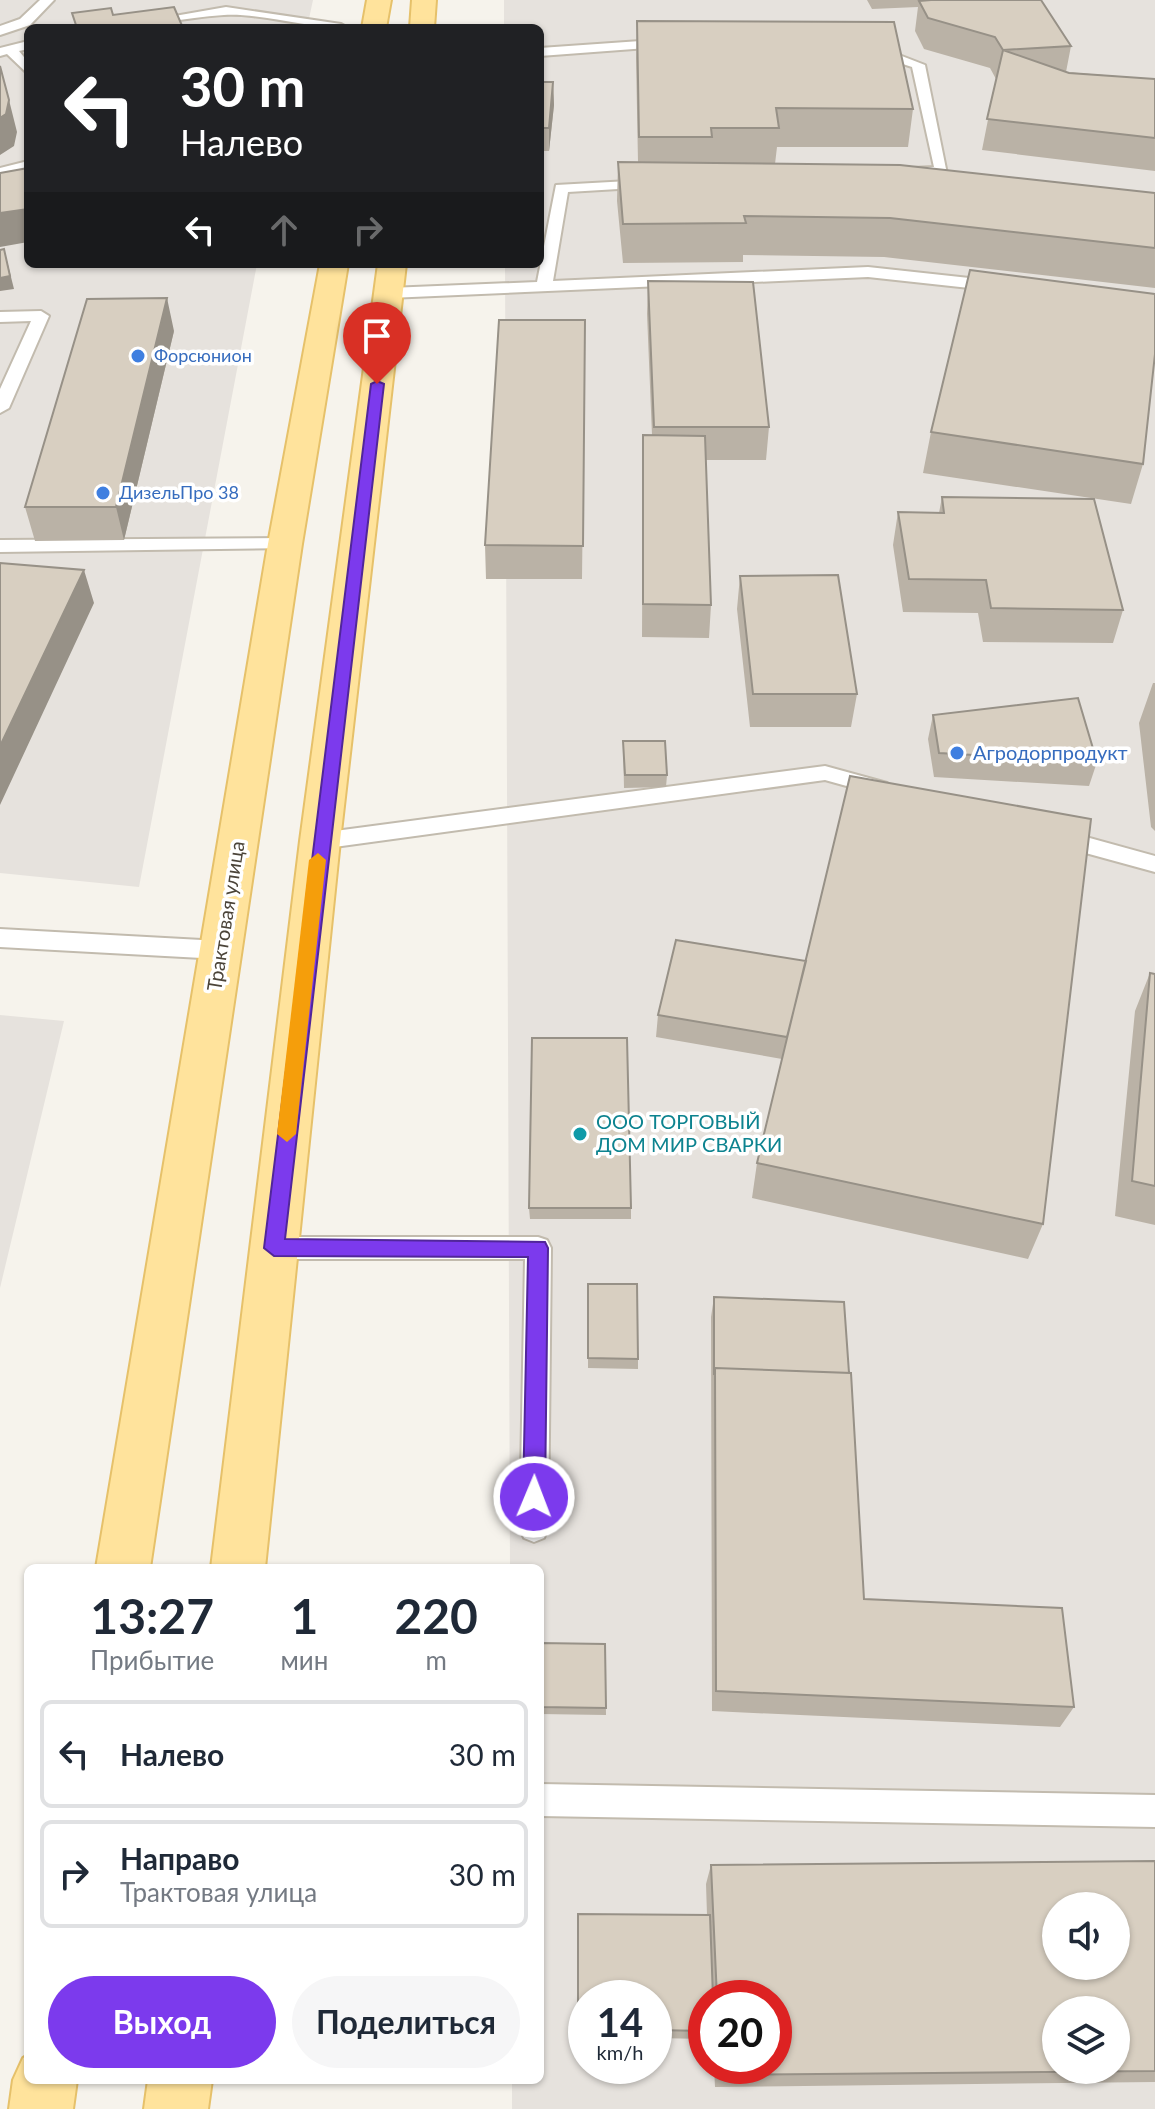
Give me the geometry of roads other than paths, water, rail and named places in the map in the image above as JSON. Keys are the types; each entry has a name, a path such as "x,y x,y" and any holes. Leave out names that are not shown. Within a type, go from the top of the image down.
{"main road":[{"path":"375,24 379,0"},
{"path":"422,24 424,0"},
{"name":"Трактовая улица","path":"124,1564 285,544 333,268"},
{"path":"238,1564 320,841 390,278"},
{"path":"41,2109 44,2084"},
{"path":"176,2109 179,2084"}],"lane":[{"path":"0,31 25,22 47,0"},
{"path":"133,24 226,5 321,24"},
{"path":"544,52 683,43"},
{"path":"853,43 918,65 942,171 894,173"},
{"path":"5,51 24,67"},
{"path":"0,172 24,166"},
{"path":"545,283 561,188 656,184"},
{"path":"390,278 545,283 868,272 1009,288"},
{"path":"0,317 41,316 0,408"},
{"path":"0,546 285,544"},
{"path":"320,841 825,773 900,794"},
{"path":"1036,831 1155,864"},
{"path":"0,938 220,950"},
{"path":"274,1248 538,1248 534,1528"},
{"path":"544,1800 1155,1811"}],"place":[{"name":"Форсюнион","path":"138,356"},
{"name":"ДизельПро 38","path":"103,493"},
{"name":"Агродорпродукт","path":"957,753"},
{"name":"ООО ТОРГОВЫЙ ДОМ МИР СВАРКИ","path":"580,1134"}]}
